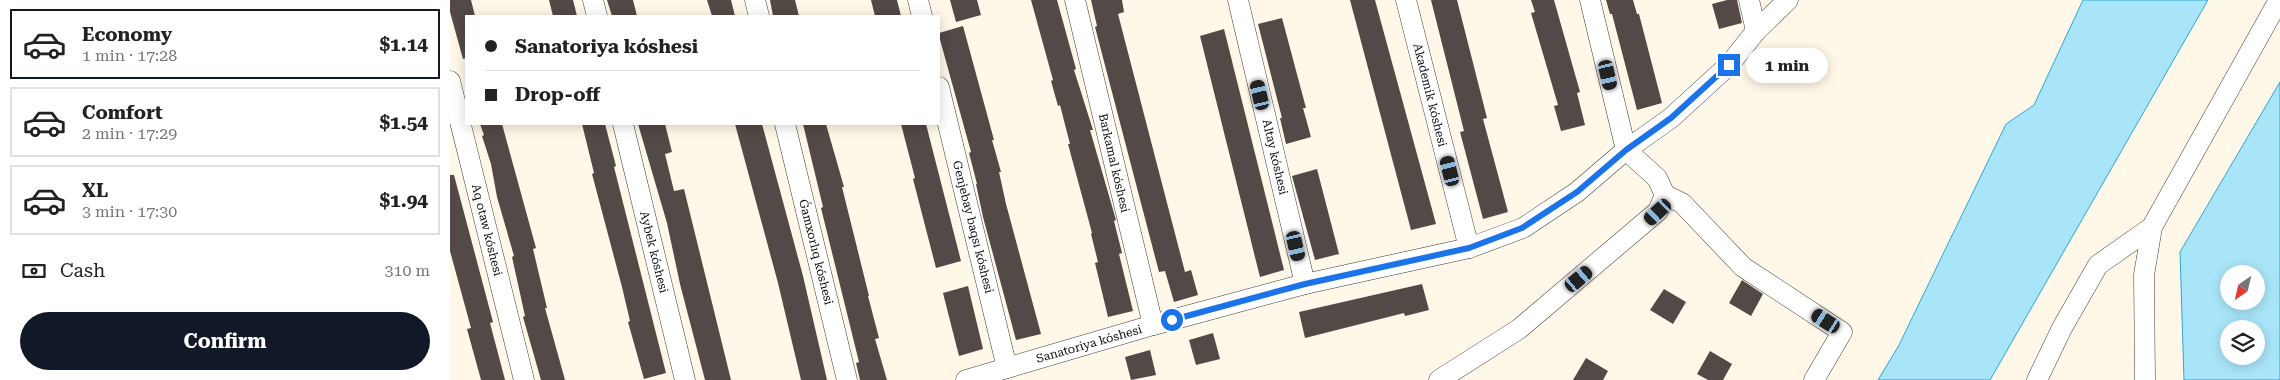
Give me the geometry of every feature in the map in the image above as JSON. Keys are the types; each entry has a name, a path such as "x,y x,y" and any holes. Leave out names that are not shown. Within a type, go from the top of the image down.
{"street":[{"path":"593,0 597,15"},
{"path":"755,0 758,15"},
{"path":"918,0 922,15"},
{"name":"Barkamal kóshesi","path":"1075,0 1153,325"},
{"name":"Altay kóshesi","path":"1238,0 1305,284"},
{"name":"Akademik kóshesi","path":"1406,0 1469,248"},
{"path":"1590,0 1626,150 1657,178 1665,195 1682,203 1743,267 1842,332 1814,380"},
{"path":"1749,0 1756,31"},
{"name":"Sanatoriya kóshesi","path":"966,380 1153,325 1305,284 1469,248 1522,228 1577,192 1626,150 1671,118 1729,65 1756,31 1788,0"},
{"path":"2145,380 2144,274 2152,227 2279,0"},
{"name":"Aq otaw kóshesi","path":"450,81 524,380"},
{"name":"Genjebay baqsı kóshesi","path":"940,91 1007,368"},
{"name":"Aybek kóshesi","path":"623,125 685,380"},
{"name":"Ǵamxorlıq kóshesi","path":"785,125 847,380"},
{"path":"1439,380 1519,329 1658,212 1665,195"},
{"path":"2037,380 2062,328 2098,265 2152,227"}],"water":[{"path":"2083,0 2208,0 1990,380 1878,380 1899,345 2006,124 2034,105"},
{"path":"2280,82 2280,380 2184,380 2180,252"}],"building":[{"path":"450,0 471,0 475,15 465,15 465,58 463,59 450,12"},
{"path":"549,0 573,0 577,15 553,15"},
{"path":"607,0 633,0 637,15 612,15"},
{"path":"707,0 731,0 735,15 712,15"},
{"path":"770,0 795,0 799,15 773,15"},
{"path":"871,0 897,0 901,15 875,15"},
{"path":"950,0 977,0 981,15 956,22"},
{"path":"1031,0 1057,0 1076,69 1074,70 1093,130 1090,130 1116,220 1114,221 1122,253 1119,254 1133,311 1108,317 1095,263 1098,262 1092,233"},
{"path":"1091,0 1122,0 1124,12 1118,14 1185,272 1191,270 1198,295 1174,302 1165,271 1159,272 1095,27 1097,26"},
{"path":"1350,0 1375,0 1436,224 1411,230"},
{"path":"1431,0 1457,0 1487,118 1483,119 1508,212 1483,219 1460,132 1464,131"},
{"path":"1531,0 1554,0 1580,92 1577,93 1585,125 1561,131 1554,106 1558,105 1531,13 1535,12"},
{"path":"1606,0 1633,0 1637,14 1639,14 1662,103 1637,110 1612,14 1610,14"},
{"path":"1727,0 1737,0 1742,23 1719,29 1712,4"},
{"path":"1282,18 1306,108 1303,108 1311,137 1286,144 1280,118 1282,118 1258,24"},
{"path":"963,26 994,140 992,140 1001,172 999,172 1006,204 1041,334 1016,340 983,217 969,153 971,152 940,40 940,33"},
{"path":"1224,29 1284,270 1260,277 1200,36"},
{"path":"480,125 502,125 536,248 533,249 547,308 545,308 565,380 541,380 523,317 525,316 512,257 514,256 497,197 491,164 482,136 484,135"},
{"path":"582,125 605,125 616,166 614,167 666,373 644,379 592,174 594,173"},
{"path":"638,125 665,125 672,152 665,154 674,191 684,189 731,380 705,380 680,284 667,223"},
{"path":"735,125 762,125 803,276 827,380 801,380 778,283"},
{"path":"803,125 826,125 844,187 842,187 879,338 875,339 887,380 860,380 856,363 859,362 821,208 823,207"},
{"path":"901,125 926,125 961,261 936,268 913,179 915,178"},
{"path":"1317,169 1339,254 1315,260 1292,176"},
{"path":"450,175 454,175 493,322 490,323 505,380 481,380 467,329 471,328 450,251"},
{"path":"1742,280 1763,294 1751,316 1729,303"},
{"path":"1422,284 1429,310 1405,316 1404,313 1305,338 1299,312"},
{"path":"968,286 983,349 959,356 943,293"},
{"path":"1664,289 1686,302 1673,324 1650,310"},
{"path":"1213,333 1220,359 1196,365 1189,340"},
{"path":"1150,350 1156,375 1131,380 1125,357"},
{"path":"1710,351 1732,364 1723,380 1708,380 1697,374"},
{"path":"1586,358 1608,371 1603,380 1573,380"}],"route":[{"path":"1172,320 1305,284 1469,248 1522,228 1577,192 1626,150 1671,118 1729,65"}]}
